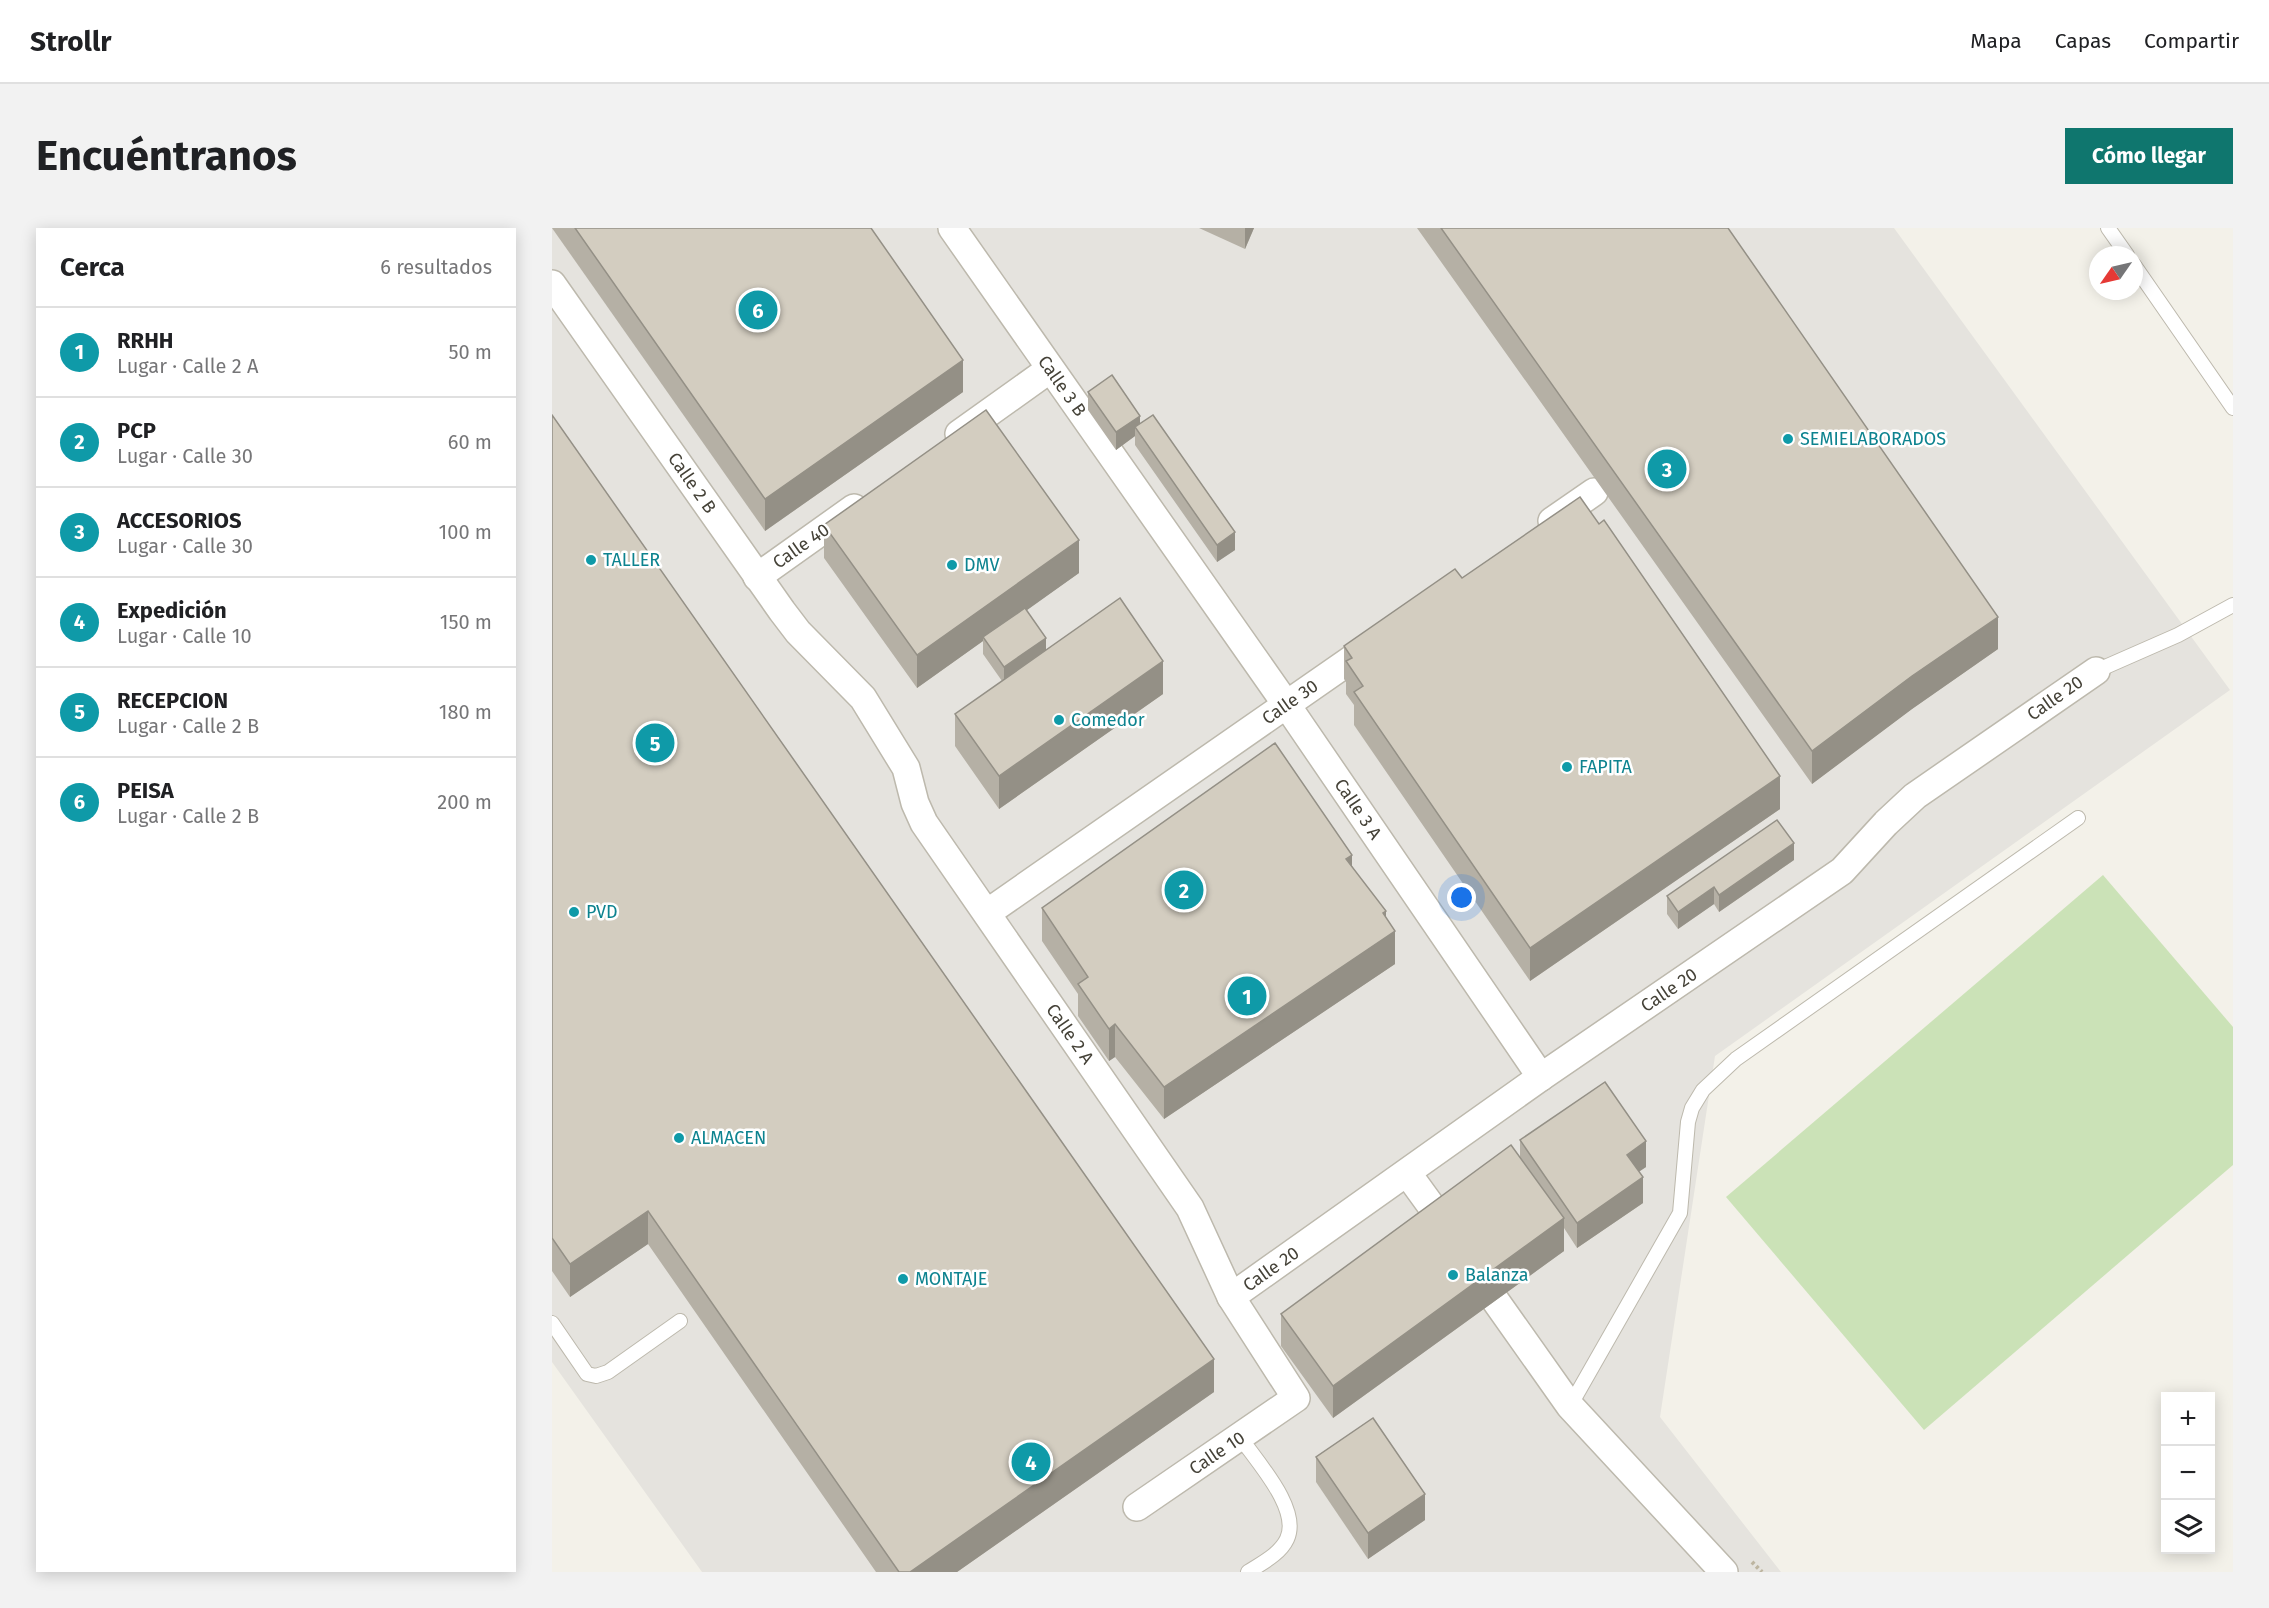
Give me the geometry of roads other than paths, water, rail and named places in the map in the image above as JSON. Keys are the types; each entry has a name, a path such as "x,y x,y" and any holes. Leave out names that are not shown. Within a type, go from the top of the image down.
{"street":[{"name":"Calle 3 B","path":"952,228 1173,542"},
{"name":"Calle 2 B","path":"552,284 798,632 842,674"},
{"path":"943,445 1050,369"},
{"path":"1527,538 1594,492"},
{"name":"Calle 40","path":"758,577 874,494"},
{"name":"Calle 3 A","path":"1173,542 1541,1077"},
{"name":"Calle 30","path":"987,913 1392,631"},
{"name":"Calle 20","path":"1231,1297 1408,1174 1541,1077 1842,871 1886,823 1915,796 2096,671"},
{"name":"Calle 2 A","path":"842,674 863,698 896,747 906,768 915,803 924,823 1191,1208 1231,1297 1296,1398"},
{"path":"1408,1174 1445,1225"},
{"path":"1495,1300 1570,1406 1724,1572"},
{"name":"Calle 10","path":"1137,1507 1296,1398"}],"lane":[{"path":"2108,228 2121,246"},
{"path":"2143,278 2233,408"},
{"path":"2096,671 2178,635 2233,605"},
{"path":"1570,1406 1680,1213 1688,1122 1703,1090 1736,1059 2078,818"},
{"path":"552,1323 587,1374 596,1377 608,1372 680,1321"},
{"path":"1240,1437 1288,1508 1291,1527 1287,1541 1273,1556 1248,1572"}],"place":[{"name":"PEISA","path":"758,310"},
{"name":"SEMIELABORADOS","path":"1788,439"},
{"name":"ACCESORIOS","path":"1667,469"},
{"name":"TALLER","path":"591,560"},
{"name":"DMV","path":"952,565"},
{"name":"Comedor","path":"1059,720"},
{"name":"RECEPCION","path":"655,743"},
{"name":"FAPITA","path":"1567,767"},
{"name":"PCP","path":"1184,890"},
{"name":"PVD","path":"574,912"},
{"name":"RRHH","path":"1247,996"},
{"name":"ALMACEN","path":"679,1138"},
{"name":"Balanza","path":"1453,1275"},
{"name":"MONTAJE","path":"903,1279"},
{"name":"Expedición","path":"1031,1462"}]}
